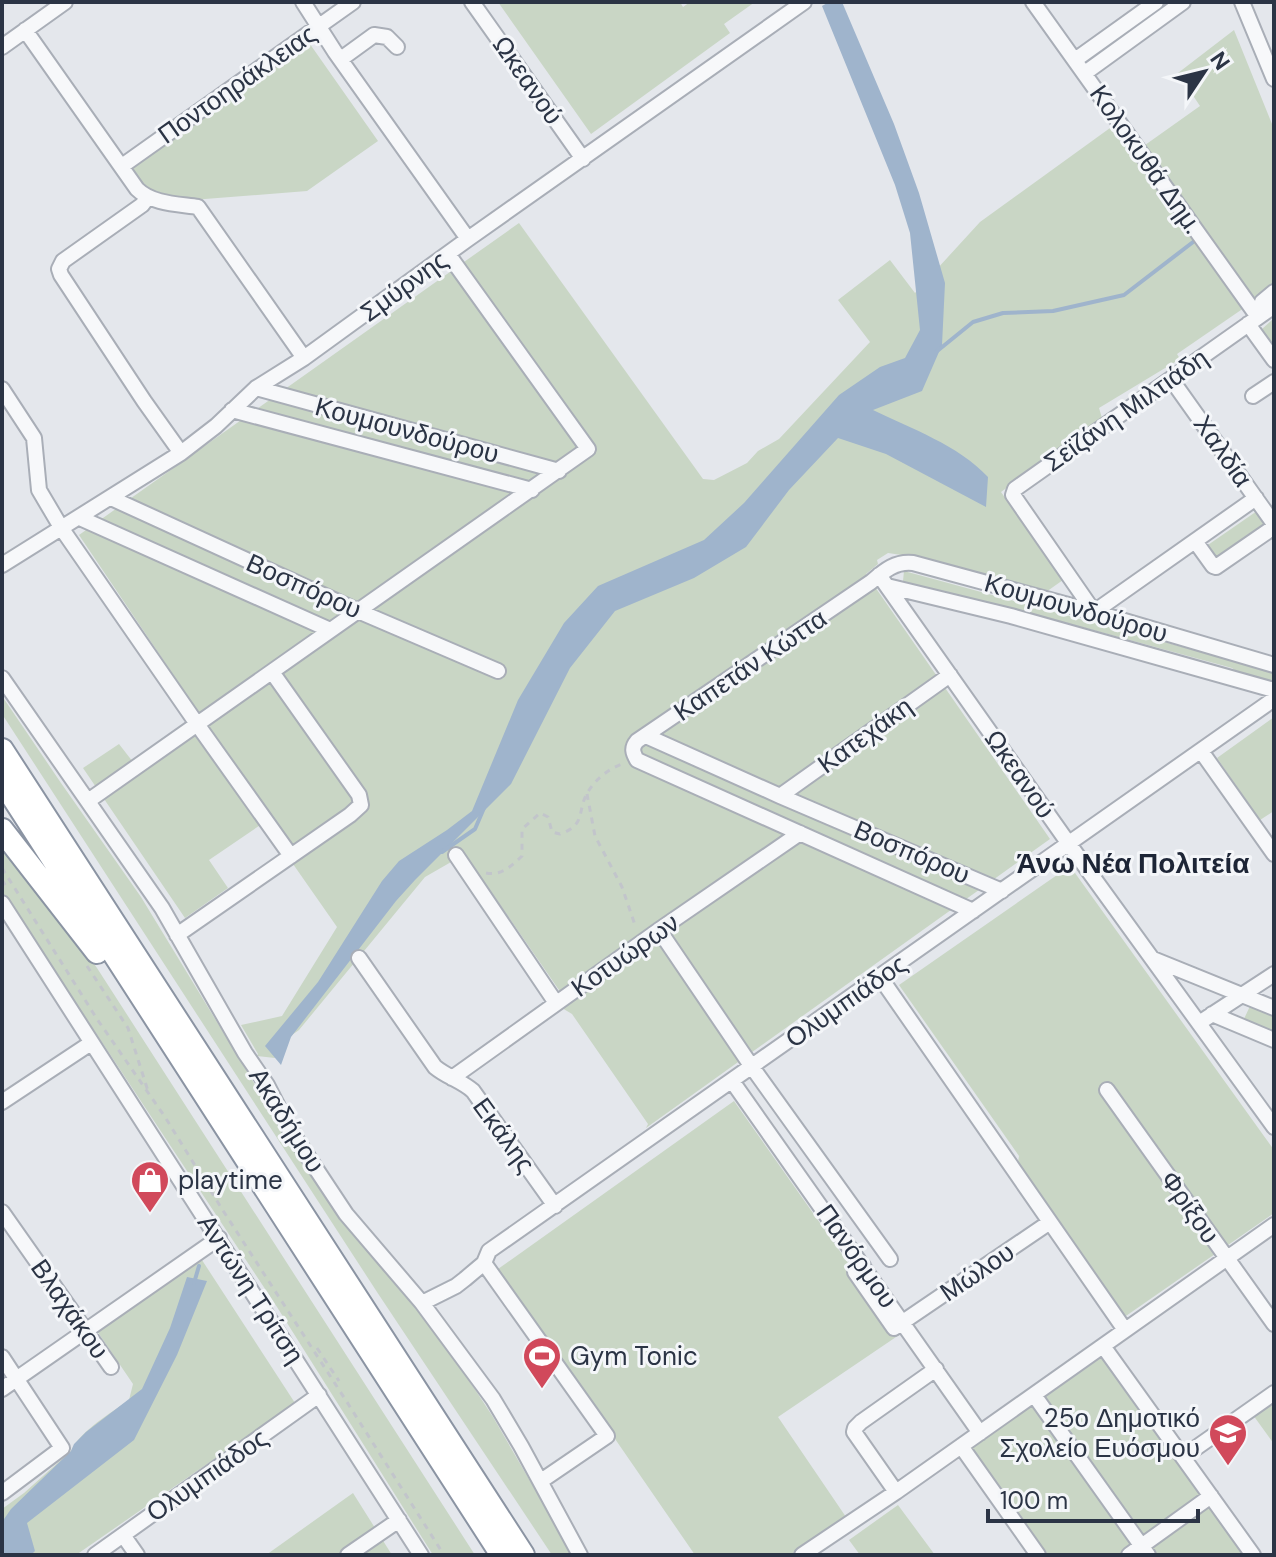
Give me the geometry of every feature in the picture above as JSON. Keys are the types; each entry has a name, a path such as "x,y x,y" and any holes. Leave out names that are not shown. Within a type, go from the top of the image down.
{"highway":[{"path":"2,750 523,1555"},
{"path":"2,780 502,1555"},
{"path":"2,830 96,950 161,1040 175,1048"}],"street":[{"path":"2,47 25,30 44,8 65,2"},
{"path":"303,2 468,239"},
{"name":"Ποντοηράκλειας","path":"122,166 353,2"},
{"name":"Ωκεανού","path":"472,2 583,159"},
{"name":"Σμύρνης","path":"2,565 181,453 256,388 304,358 804,2"},
{"name":"Κολοκυθά Δημ.","path":"1033,2 1253,320 1274,360"},
{"path":"1075,60 1156,2"},
{"path":"1085,73 1183,2"},
{"path":"1242,2 1274,79"},
{"path":"25,30 139,191 170,203 198,207 304,358"},
{"path":"341,59 374,35 387,37 397,47"},
{"path":"148,197 142,205 63,261 59,269 181,453"},
{"path":"88,801 588,449 448,254"},
{"name":"Σεϊζάνη Μιλτιάδη","path":"1253,320 1262,302 1274,292"},
{"name":"Σεϊζάνη Μιλτιάδη","path":"1094,612 1014,498 1015,489 1274,306"},
{"name":"Χαλδία","path":"1171,379 1274,526"},
{"path":"1253,396 1274,382"},
{"name":"Κουμουνδούρου","path":"256,388 559,471"},
{"path":"2,389 34,438 39,490 62,529 291,856"},
{"name":"Κουμουνδούρου","path":"232,410 532,490"},
{"name":"Βοσπόρου","path":"111,498 498,671"},
{"path":"1094,612 1256,498"},
{"name":"Βοσπόρου","path":"80,518 330,630"},
{"path":"1195,541 1216,567 1274,526"},
{"name":"Κουμουνδούρου","path":"1274,665 913,563 896,564 883,580 1274,690"},
{"name":"Ωκεανού","path":"883,580 1274,1127"},
{"name":"Καπετάν Κώττα","path":"637,760 633,751 637,741 883,580"},
{"path":"177,935 361,805 359,795 272,672"},
{"name":"Κατεχάκη","path":"780,796 950,675"},
{"name":"Ακαδήμου","path":"2,678 151,892 297,1140 346,1214 422,1303 493,1399 580,1555"},
{"name":"Ολυμπιάδος","path":"422,1303 456,1286 484,1263 489,1251 1274,699"},
{"name":"Βοσπόρου","path":"646,736 1002,891"},
{"path":"1201,751 1274,854"},
{"name":"Βοσπόρου","path":"637,760 973,911"},
{"name":"Κοτυώρων","path":"452,1078 800,833"},
{"path":"458,858 556,1003"},
{"name":"Αντώνη Τρίτση","path":"2,903 421,1555"},
{"path":"659,930 752,1067 890,1259"},
{"name":"Εκάλης","path":"359,958 435,1067 473,1091 555,1206"},
{"path":"1152,958 1274,1008"},
{"path":"1199,1023 1274,974"},
{"path":"880,977 1125,1330"},
{"path":"1212,1014 1274,1040"},
{"path":"2,1102 91,1043"},
{"name":"Πανόρμου","path":"732,1081 980,1433"},
{"name":"Φρίξου","path":"1107,1090 1274,1324"},
{"name":"Βλαχάκου","path":"2,1212 111,1367"},
{"name":"Μώλου","path":"903,1322 1050,1222"},
{"path":"802,1555 1274,1225"},
{"path":"2,1389 219,1238"},
{"path":"484,1263 607,1436 541,1481"},
{"path":"1103,1346 1253,1555"},
{"path":"2,1357 62,1448 2,1493"},
{"path":"896,1492 854,1432 855,1428 936,1369"},
{"path":"1183,1457 1274,1393"},
{"name":"Ολυμπιάδος","path":"95,1555 319,1395"},
{"path":"1034,1395 1139,1552 1211,1496"},
{"path":"961,1446 1038,1555"},
{"path":"348,1555 399,1520"},
{"path":"123,1535 137,1555"}],"path":[{"path":"458,858 492,874 512,866 522,856 522,829 532,819 540,813 548,817 552,832 560,834 571,829 578,822 587,794 609,768 637,760"},
{"path":"587,794 595,836 622,887 642,943"},
{"path":"2,868 444,1555"},
{"path":"80,957 128,1028 149,1095"},
{"path":"317,1348 339,1381"}],"green space":[{"path":"498,2 680,2 683,7 690,2 755,2 724,24 730,33 591,134"},
{"path":"1234,30 1274,129 1274,346 1262,329 1273,319 1257,299 1177,354 1180,359 1099,408 1102,418 1001,492 1063,580 1046,592 915,557 888,553 877,560 878,564 866,574 1050,839 646,1128 648,1124 572,1014 562,1008 568,1003 465,854 425,877 275,1058 257,1056 241,1025 282,1016 337,927 293,864 301,858 272,817 209,860 228,888 185,918 83,768 119,744 140,771 207,725 79,535 519,223 703,479 714,480 747,463 758,451 779,439 870,342 838,300 890,260 915,293 980,222 1110,128 1131,155 1200,106 1178,73"},
{"path":"305,37 378,141 307,191 192,200 145,189 128,162"},
{"path":"1257,511 1267,525 1215,561 1205,547"},
{"path":"904,571 1274,672 1273,684 1238,673 1232,668 1009,607 1000,608 911,586 903,581"},
{"path":"2,696 141,897 265,1101 328,1196 461,1368 573,1555 552,1555 377,1292 2,714"},
{"path":"1274,717 1274,811 1260,820 1217,758"},
{"path":"2,836 97,968 475,1555 433,1555 277,1307 2,891"},
{"path":"1070,866 1274,1150 1274,1213 1123,1318 1017,1168 1019,1156 899,985"},
{"path":"1251,1004 1274,1014 1274,1035 1243,1021"},
{"path":"734,1101 899,1335 778,1417 846,1517 790,1555 695,1555 498,1269"},
{"path":"200,1257 295,1403 76,1555 31,1555 35,1550 2,1555 2,1509 71,1451 89,1429 129,1400 133,1384 97,1331"},
{"path":"1102,1357 1243,1555 1048,1555 972,1448"},
{"path":"1274,1399 1274,1444 1253,1415"},
{"path":"353,1493 392,1555 266,1555"},
{"path":"898,1505 935,1555 860,1555 849,1540"}],"water":[{"path":"829,2 842,2 894,124 919,193 945,283 942,345 922,391 873,410 934,439 976,466 988,477 986,507 886,454 838,438 789,490 746,547 694,578 615,611 570,668 511,784 396,901 291,1037 281,1065 265,1046 318,982 382,881 399,861 472,811 518,700 564,623 598,586 704,540 744,503 839,395 880,367 905,358 920,330 910,233 895,185 822,6"},
{"path":"187,1277 207,1281 177,1355 134,1440 27,1523 35,1551 31,1555 2,1555 2,1522 11,1509 71,1451 86,1432 142,1389 170,1328"}],"waterway":[{"path":"936,352 973,322 1003,313 1053,311 1124,295 1197,239"},
{"path":"442,852 475,829 484,808"},
{"path":"194,1283 199,1266"}],"place":[{"name":"playtime","path":"150,1214"},
{"name":"Gym Tonic","path":"542,1390"},
{"name":"25ο Δημοτικό Σχολείο Ευόσμου","path":"1228,1467"}],"district":[{"name":"Άνω Νέα Πολιτεία","path":"1133,863"}]}
